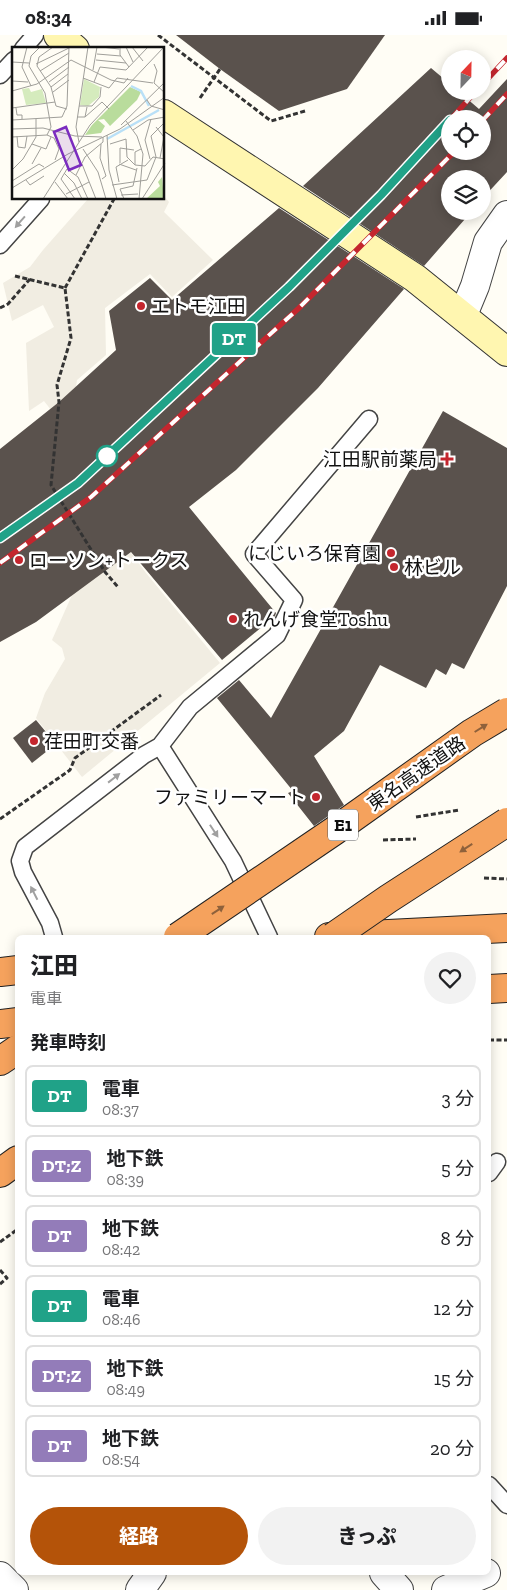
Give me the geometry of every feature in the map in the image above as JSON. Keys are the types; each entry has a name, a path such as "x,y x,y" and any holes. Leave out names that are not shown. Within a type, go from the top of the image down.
{"highway":[{"name":"東名高速道路","path":"181,935 334,831 472,733 507,712"},
{"path":"336,935 507,822"},
{"path":"369,935 507,928"},
{"path":"0,972 15,970"},
{"path":"491,989 507,988"},
{"path":"0,1024 15,1022"},
{"path":"0,1061 15,1051"},
{"path":"0,1173 15,1162"}],"street":[{"path":"58,35 73,47"},
{"path":"165,115 415,278 507,352"},
{"path":"463,315 475,286 488,241 507,215"},
{"path":"491,1570 507,1563"},
{"path":"140,1590 151,1575"},
{"path":"386,1575 400,1590"},
{"path":"446,1590 480,1575"},
{"path":"0,1576 14,1590"}],"lane":[{"path":"25,47 35,35"},
{"path":"0,75 12,61"},
{"path":"0,245 40,200"},
{"path":"53,935 50,923 23,872 20,861 25,847 144,755 160,746 190,707 277,635 294,601 254,554 369,419"},
{"path":"160,746 233,861 268,935"},
{"path":"491,1487 507,1505"}],"path":[{"path":"158,35 271,121 306,111"},
{"path":"197,102 220,69"},
{"path":"113,200 66,288 71,338 57,385 59,402 51,485 104,572 118,587"},
{"path":"15,276 66,288"},
{"path":"0,308 8,304 30,279"},
{"path":"0,819 70,770 75,759 164,693"},
{"path":"413,817 460,810"},
{"path":"491,1040 507,1040"},
{"path":"0,1242 15,1231"},
{"path":"0,1270 7,1278 0,1284"}],"shaded area":[{"path":"165,197 169,202 164,212 213,260 172,297 150,274 105,308 106,355 77,380 65,463 146,573 220,663 82,777 36,718 45,693 65,659 62,648 52,640 72,595 55,415 44,401 29,411 26,343 54,327 43,305 12,321 3,283 30,267 87,200 165,200"}],"building":[{"path":"176,35 385,35 347,89 279,111"},
{"path":"431,68 441,76 441,100 468,100 479,109 487,100 491,100 491,96 507,79 507,172 491,189 491,170 441,170 441,220 464,220 424,266 303,186"},
{"path":"279,208 404,289 318,388 236,470 189,507 276,613 275,616 222,660 131,552 36,622 0,642 0,449 59,402 116,350 109,311 150,278 172,300"},
{"path":"443,411 507,448 507,586 464,669 452,663 446,675 436,669 426,688 380,665 344,731 314,756 344,805 314,826 288,793 293,791 217,698 239,680 271,718"},
{"name":"荏田町交番","path":"36,720 56,744 32,763 13,738"}],"railway":[{"path":"491,75 507,58"},
{"path":"491,111 507,94"},
{"path":"459,110 468,100"},
{"path":"0,538 78,482 289,287 381,195 441,130"},
{"path":"0,563 91,497 299,308 446,160"}],"train":[{"name":"DT","path":"0,538 78,483 289,287 381,195 441,130"}],"place":[{"name":"エトモ江田","path":"141,306"},
{"name":"江田駅前薬局","path":"447,459"},
{"name":"にじいろ保育園","path":"391,553"},
{"name":"ローソン+トークス","path":"19,560"},
{"name":"林ビル","path":"394,567"},
{"name":"れんげ食堂Toshu","path":"233,619"},
{"name":"荏田町交番","path":"34,741"},
{"name":"ファミリーマート","path":"316,797"}]}
